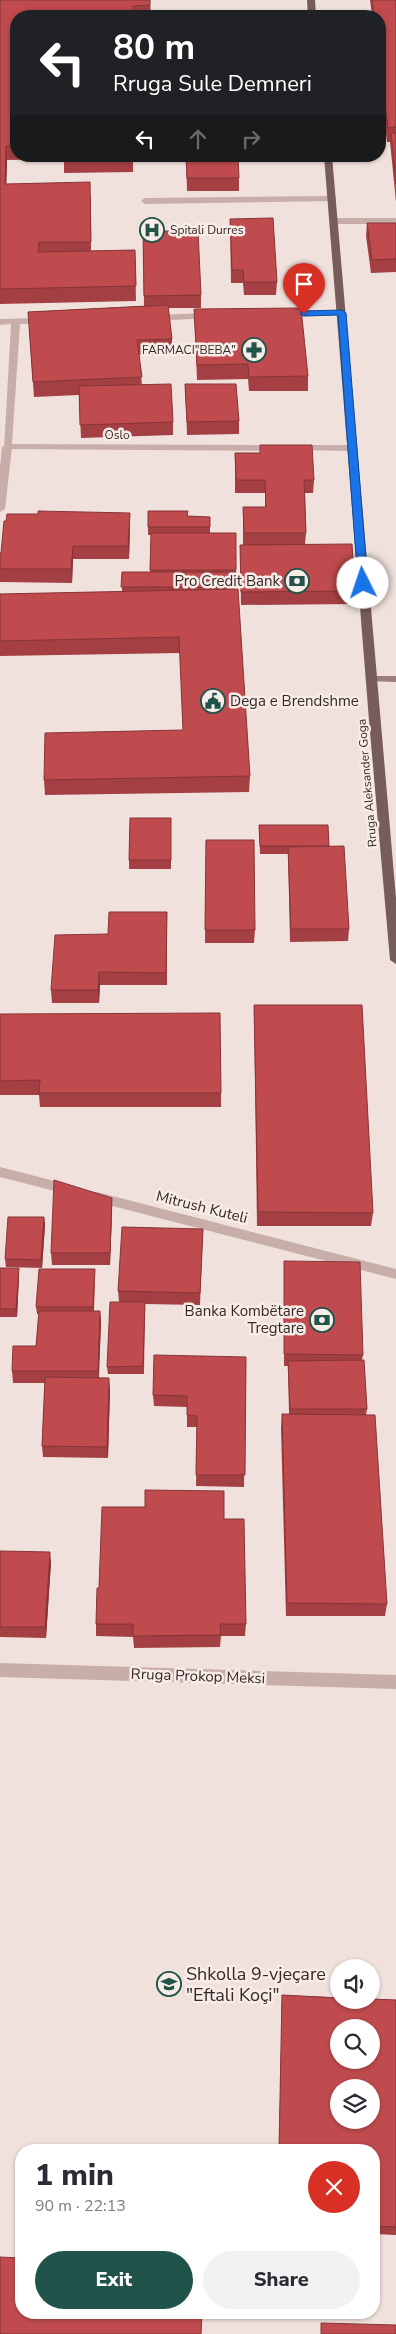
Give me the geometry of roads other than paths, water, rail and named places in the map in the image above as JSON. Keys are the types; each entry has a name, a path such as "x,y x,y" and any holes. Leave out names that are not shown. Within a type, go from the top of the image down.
{"main road":[{"name":"Rruga Aleksander Goga","path":"329,162 370,679 396,960"},
{"path":"370,679 396,679"}],"street":[{"path":"145,201 333,199"},
{"path":"334,221 396,221"},
{"path":"273,315 342,313"},
{"path":"144,318 224,316"},
{"path":"0,322 56,320"},
{"path":"0,509 7,448 16,321"},
{"name":"Oslo","path":"7,448 352,448"},
{"name":"Mitrush Kuteli","path":"0,1172 396,1274"},
{"name":"Rruga Prokop Meksi","path":"0,1670 396,1682"}],"place":[{"name":"Spitali Durres","path":"152,230"},
{"name":"FARMACI\"BEBA\"","path":"254,350"},
{"name":"Pro Credit Bank","path":"297,581"},
{"name":"Dega e Brendshme","path":"213,701"},
{"name":"Banka Kombëtare Tregtare","path":"322,1320"},
{"name":"Shkolla 9-vjeçare \"Eftali Koçi\"","path":"169,1984"}]}
